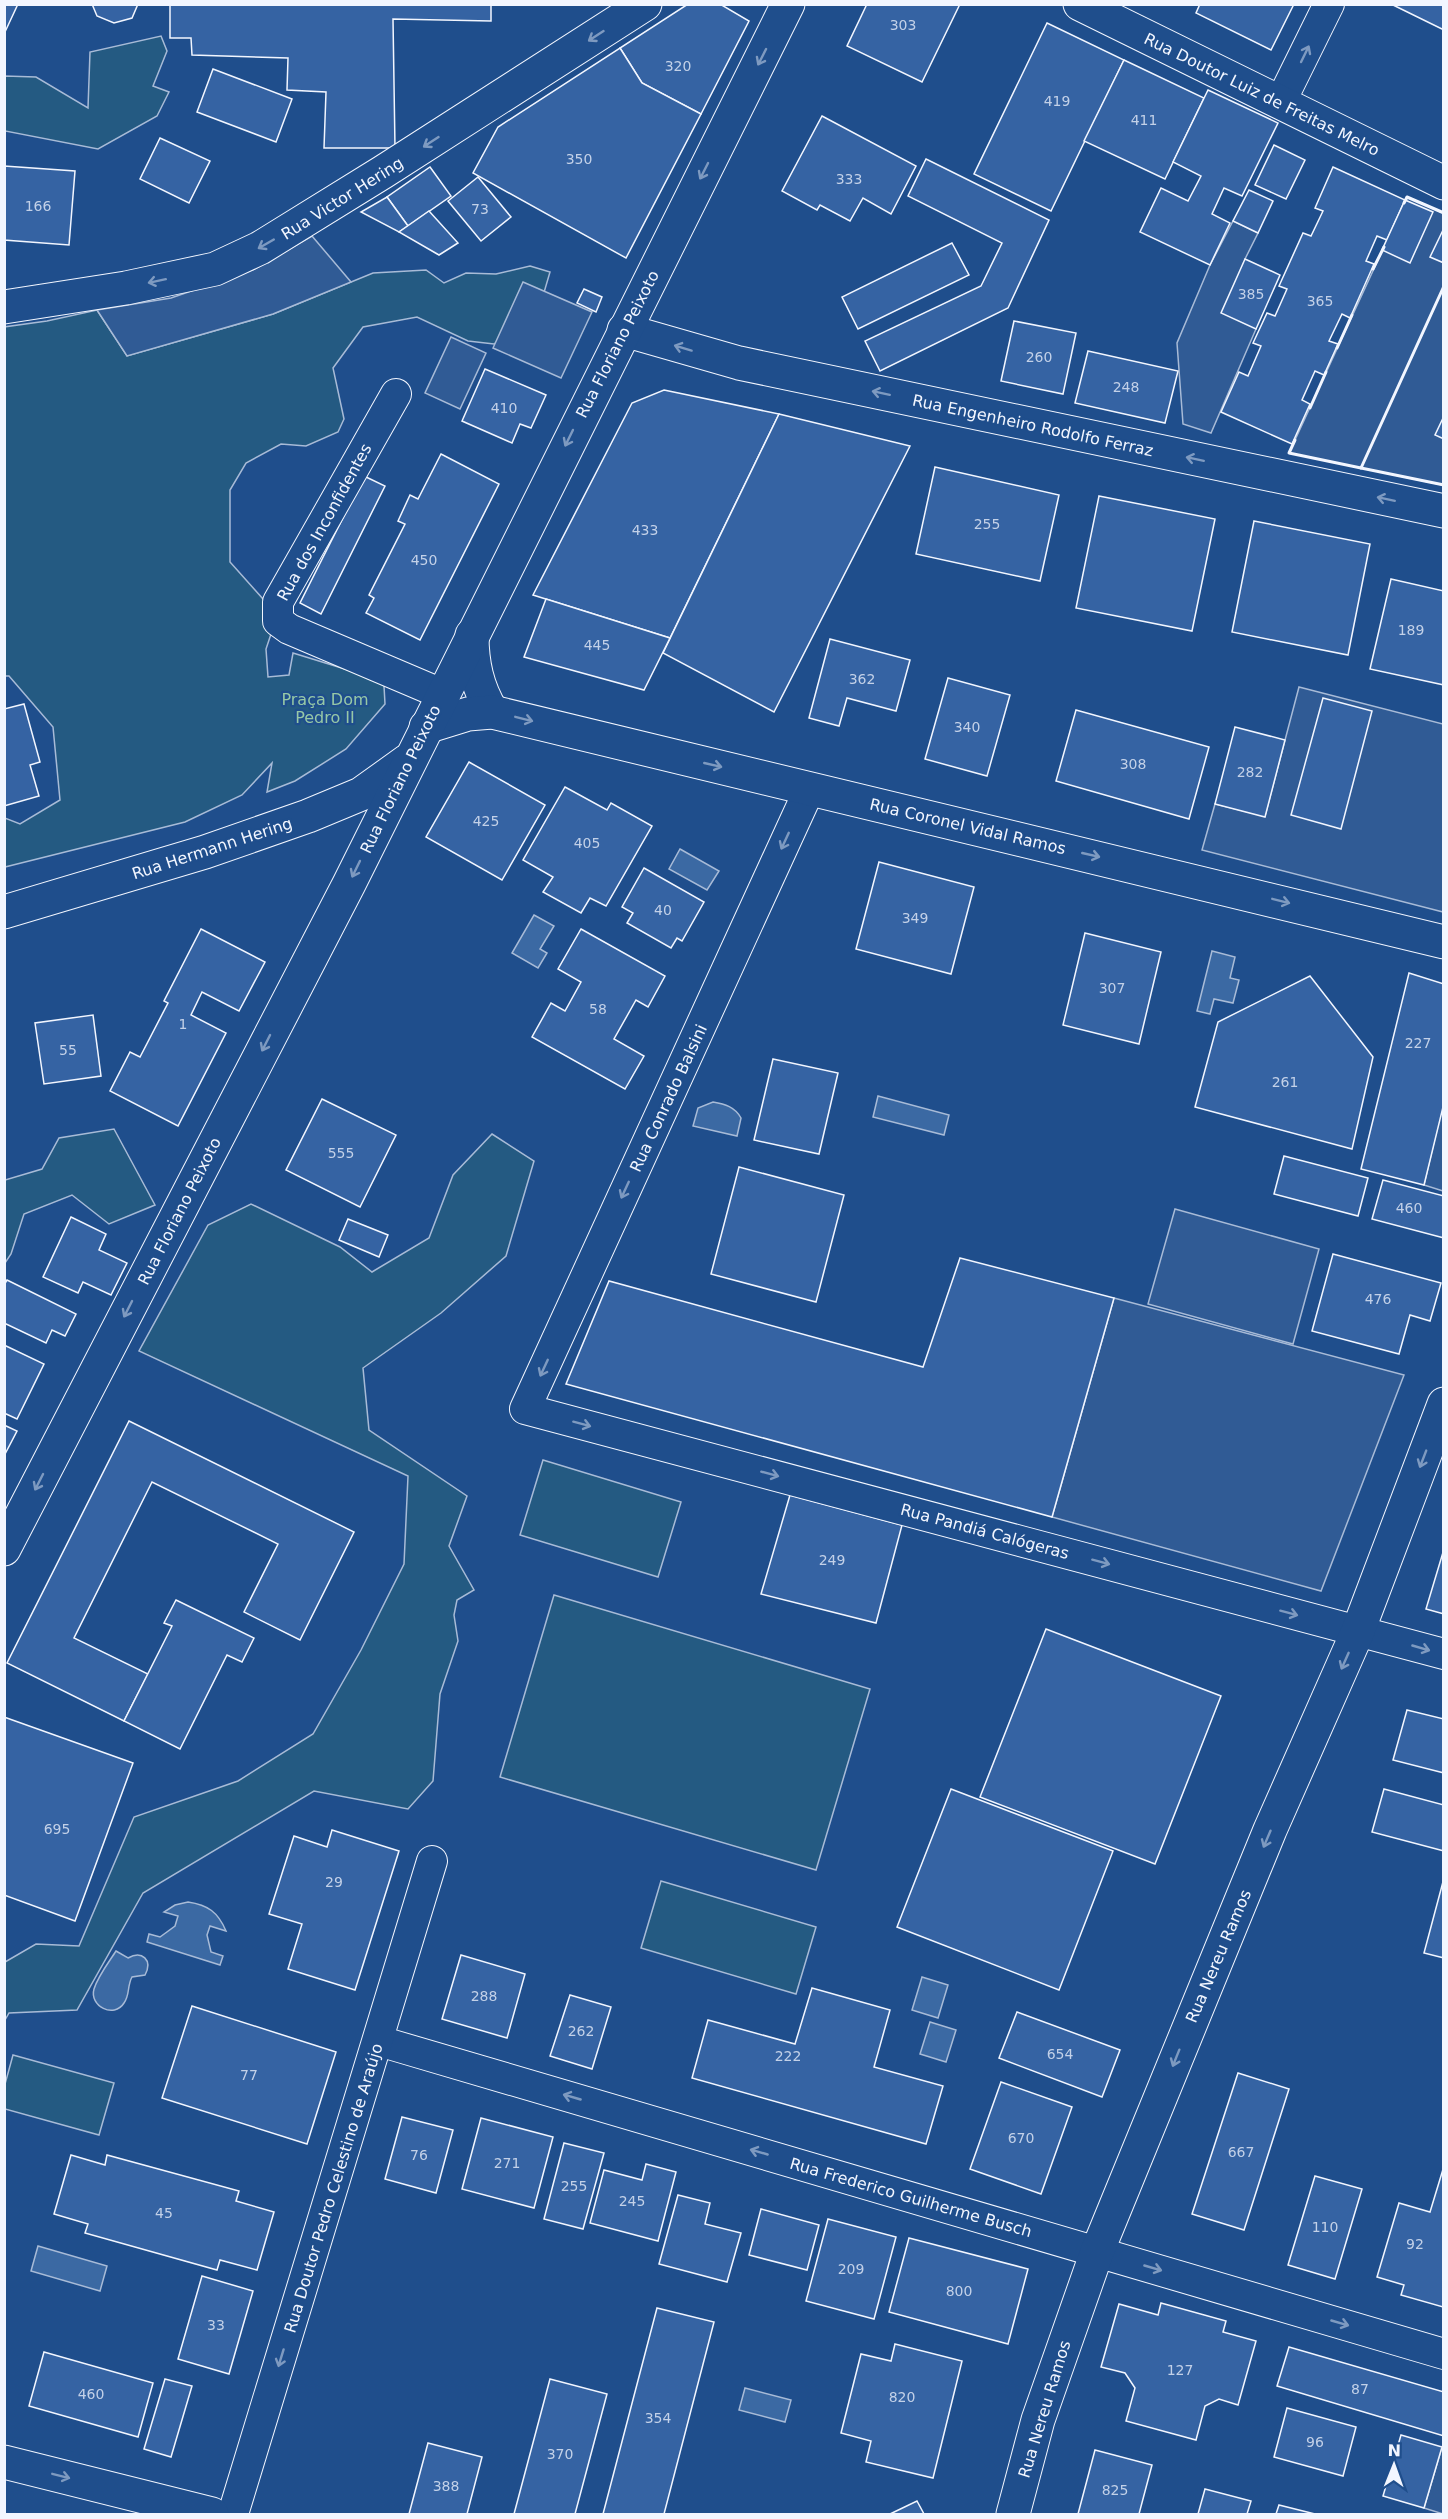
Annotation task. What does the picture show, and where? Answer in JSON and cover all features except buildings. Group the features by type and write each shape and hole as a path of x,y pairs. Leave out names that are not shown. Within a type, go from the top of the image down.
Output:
{"street":[{"name":"Rua Victor Hering","path":"4,307 126,288 215,269 260,248 645,4"},
{"name":"Rua Floriano Peixoto","path":"4,1549 343,894 788,4"},
{"name":"Rua Doutor Luiz de Freitas Melro","path":"1080,4 1443,183"},
{"path":"1280,103 1329,4"},
{"name":"Rua Engenheiro Rodolfo Ferraz","path":"624,330 739,363 1443,511"},
{"name":"Rua dos Inconfidentes","path":"396,394 278,602 278,621 289,629 442,694"},
{"path":"472,635 472,658 477,681 492,712"},
{"name":"Rua Coronel Vidal Ramos","path":"426,727 468,714 492,712 1443,942"},
{"name":"Rua Hermann Hering","path":"4,912 205,852 308,816 361,794 409,760"},
{"name":"Rua Conrado Balsini","path":"525,1409 810,788"},
{"name":"Rua Nereu Ramos","path":"1013,2514 1038,2420 1097,2252 1270,1830 1358,1631 1443,1404"},
{"name":"Rua Pandiá Calógeras","path":"525,1409 1443,1654"},
{"name":"Rua Doutor Pedro Celestino de Araújo","path":"233,2514 432,1861"},
{"name":"Rua Frederico Guilherme Busch","path":"378,2041 1443,2354"},
{"path":"4,2462 212,2514"}],"green space":[{"path":"161,36 167,51 153,86 169,92 157,116 98,149 5,131 5,76 36,77 88,108 90,52"},
{"name":"Praça Dom Pedro II","path":"530,266 550,272 543,296 511,332 494,344 468,341 417,317 363,327 333,368 344,419 338,432 306,446 281,444 246,463 230,490 230,562 263,599 274,625 266,649 268,677 289,675 293,653 374,678 384,686 385,704 346,749 295,781 267,792 272,763 242,795 185,822 5,867 5,818 20,824 60,800 53,727 9,676 5,676 4,327 47,321 97,310 127,356 273,314 373,273 426,270 444,283 466,273 496,274"},
{"path":"114,1129 155,1205 109,1224 72,1195 24,1214 11,1254 5,1263 5,1180 42,1169 59,1138"},
{"path":"492,1134 534,1161 506,1256 441,1313 363,1368 369,1430 467,1496 449,1546 474,1590 457,1600 454,1615 458,1641 440,1694 433,1781 408,1809 314,1791 143,1893 77,2010 9,2013 5,2020 5,1962 36,1944 79,1946 134,1817 238,1781 313,1734 361,1650 404,1564 408,1476 139,1351 208,1225 251,1204 340,1247 372,1272 429,1238 453,1175"},
{"path":"543,1460 681,1502 658,1577 520,1535"},
{"path":"554,1595 870,1689 816,1870 500,1777"},
{"path":"661,1881 816,1927 796,1994 641,1948"},
{"path":"13,2055 114,2083 99,2135 5,2109 5,2084"}],"shaded area":[{"path":"1407,197 1443,213 1443,485 1289,453"},
{"path":"1233,221 1258,233 1245,259 1256,329 1211,433 1183,424 1177,343 1210,265"},
{"path":"312,236 351,282 273,314 127,356 97,310 171,298 255,269"},
{"path":"523,282 592,312 561,378 493,348"},
{"path":"451,337 486,353 460,409 425,393"},
{"path":"1299,687 1443,724 1443,912 1202,850 1215,804 1265,816"},
{"path":"680,849 719,871 707,890 669,869"},
{"path":"534,915 554,926 540,949 547,953 538,968 512,953"},
{"path":"1212,951 1235,957 1230,978 1239,980 1233,1003 1214,999 1210,1014 1197,1011"},
{"path":"878,1096 949,1115 944,1135 873,1117"},
{"path":"713,1102 729,1107 739,1114 741,1118 737,1136 693,1126 698,1108"},
{"path":"1443,1103 1443,1191 1424,1185"},
{"path":"1175,1209 1319,1249 1293,1344 1148,1304"},
{"path":"1114,1298 1404,1375 1321,1591 1052,1517"},
{"path":"188,1902 212,1910 223,1924 226,1931 210,1926 207,1935 211,1952 223,1956 220,1965 147,1942 149,1934 160,1937 175,1926 178,1916 164,1912 175,1905"},
{"path":"116,1951 128,1958 142,1956 148,1965 145,1975 132,1977 126,2000 120,2008 109,2010 99,2005 93,1995 101,1974"},
{"path":"922,1977 948,1985 938,2018 912,2010"},
{"path":"930,2022 956,2030 946,2062 920,2054"},
{"path":"38,2246 107,2266 100,2291 31,2271"},
{"path":"745,2388 791,2400 785,2422 739,2410"},
{"path":"1443,2448 1443,2514 1424,2508"}],"wall":[{"path":"1404,203 1407,197 1444,213"},
{"path":"1373,269 1384,247"},
{"path":"1295,440 1289,453 1361,468 1444,286"},
{"path":"1337,348 1352,315"},
{"path":"1310,408 1326,372"},
{"path":"1361,468 1444,485"}]}
